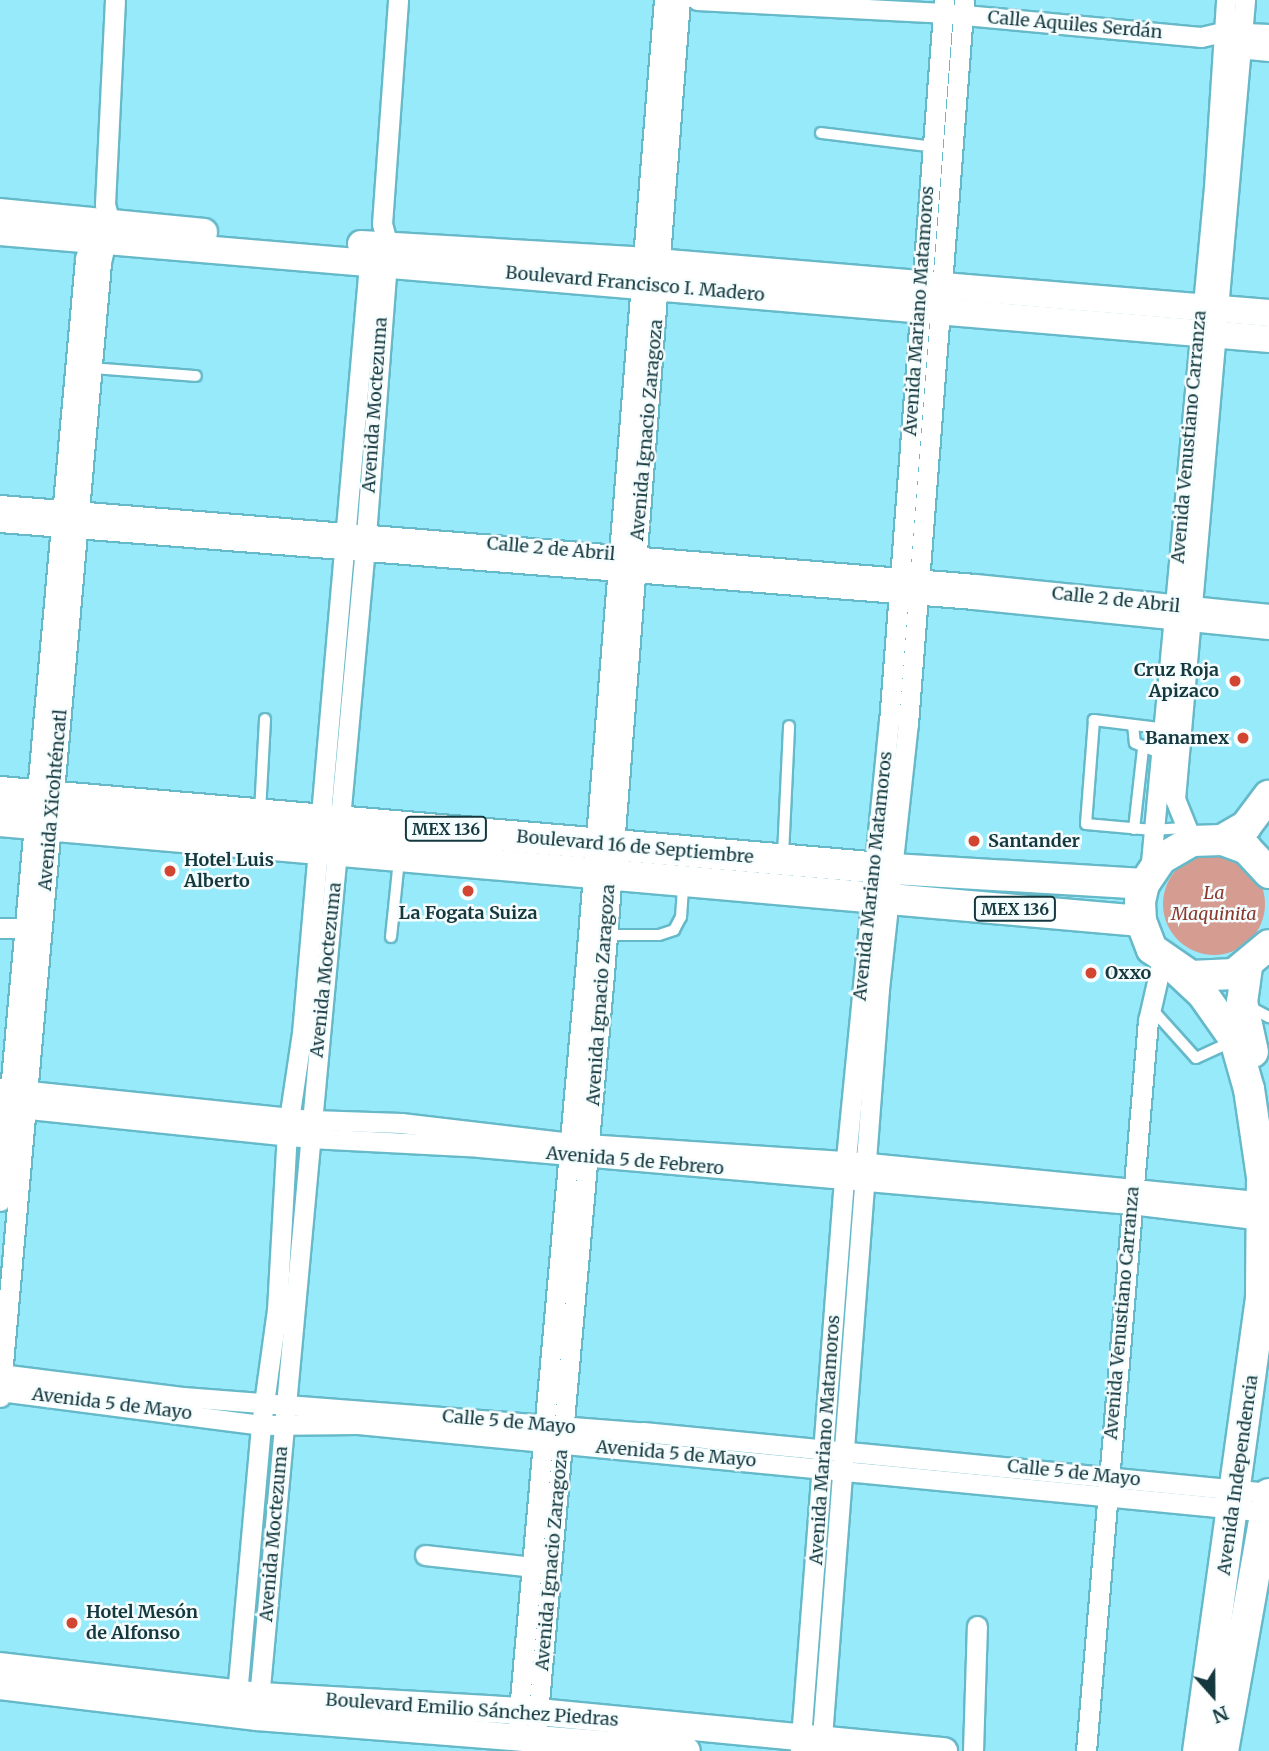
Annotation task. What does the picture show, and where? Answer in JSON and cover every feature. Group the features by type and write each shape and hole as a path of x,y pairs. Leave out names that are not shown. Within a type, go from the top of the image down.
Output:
{"main road":[{"name":"Boulevard Francisco I. Madero","path":"0,212 101,227 379,248 1209,321 1269,339"},
{"name":"Boulevard Francisco I. Madero","path":"0,232 101,227"},
{"name":"Boulevard Francisco I. Madero","path":"1209,321 1269,313"},
{"name":"Boulevard 16 de Septiembre","path":"0,792 44,810 327,851 400,858 783,860 882,882 1141,920"},
{"path":"1141,920 1147,879 1161,859 1199,836 1246,827 1269,796"},
{"name":"Boulevard 16 de Septiembre","path":"0,821 44,810 260,812 329,818 603,858 683,879 882,882 1147,879"},
{"path":"1199,836 1247,849 1268,865"},
{"name":"Avenida Independencia","path":"1141,920 1169,965 1250,1031"},
{"path":"1169,965 1205,978 1247,967 1269,945"},
{"name":"Avenida Independencia","path":"1247,967 1242,1002 1269,1117"},
{"name":"Avenida Independencia","path":"1198,1751 1236,1499 1261,1298 1266,1212 1249,1089 1250,1031"},
{"name":"Avenida Independencia","path":"1223,1751 1268,1503"},
{"name":"Boulevard Emilio Sánchez Piedras","path":"0,1666 248,1705 526,1738 687,1751"},
{"name":"Boulevard Emilio Sánchez Piedras","path":"0,1686 248,1705 529,1712 743,1742 944,1751"}],"street":[{"name":"Avenida Xicohténcatl","path":"0,1397 11,1098 23,1018 86,337 101,227 115,0"},
{"name":"Avenida Moctezuma","path":"248,1705 273,1548 277,1412 286,1311 304,1222 311,1129 310,1033 348,604 365,544 361,471 398,0"},
{"name":"Avenida Ignacio Zaragoza","path":"526,1738 595,974 651,273 660,132 664,0"},
{"name":"Avenida Ignacio Zaragoza","path":"660,132 680,0"},
{"name":"Calle Aquiles Serdán","path":"697,0 964,7 1201,37 1232,39 1269,34"},
{"name":"Avenida Venustiano Carranza","path":"1199,836 1175,799 1172,730 1222,188 1232,39 1226,0"},
{"name":"Avenida Venustiano Carranza","path":"1232,39 1245,0"},
{"name":"Avenida Mariano Matamoros","path":"834,1459 835,1310 846,1171 870,988 898,723 940,148 943,7"},
{"name":"Avenida Mariano Matamoros","path":"940,148 964,7"},
{"name":"Calle Aquiles Serdán","path":"1232,39 1269,51"},
{"name":"Avenida Xicohténcatl","path":"78,427 92,368 86,337"},
{"name":"Avenida Moctezuma","path":"348,604 343,542 361,471"},
{"name":"Calle 2 de Abril","path":"3,514 974,592 1183,615 1269,629"},
{"name":"Calle 2 de Abril","path":"1183,615 1269,614"},
{"name":"Avenida Venustiano Carranza","path":"1147,879 1144,830 1151,751 1172,730"},
{"name":"Avenida Ignacio Zaragoza","path":"595,974 607,935 603,858"},
{"path":"0,928 32,928"},
{"name":"Avenida Venustiano Carranza","path":"1086,1751 1132,1195 1151,1007 1169,965"},
{"name":"Avenida Mariano Matamoros","path":"811,1744 834,1459 855,1311 868,1172 870,988"},
{"name":"Avenida Moctezuma","path":"286,1311 283,1220 288,1126 310,1033"},
{"name":"Avenida 5 de Febrero","path":"11,1098 311,1129 400,1132 579,1150 1132,1195 1266,1212"},
{"path":"283,1220 304,1222"},
{"path":"835,1310 855,1311"},
{"path":"1,1383 277,1412"},
{"name":"Avenida 5 de Mayo","path":"182,1404 261,1425 277,1412 359,1416"},
{"name":"Calle 5 de Mayo","path":"359,1416 553,1436 732,1449 1236,1499"},
{"name":"Avenida Moctezuma","path":"248,1705 250,1550 261,1425"},
{"path":"1236,1499 1268,1503"},
{"path":"250,1550 273,1548"},
{"path":"425,1555 541,1568"},
{"path":"973,1751 977,1626"}],"lane":[{"path":"821,133 940,148"},
{"path":"92,368 196,376"},
{"path":"260,812 265,719"},
{"path":"1172,730 1094,720 1086,824 1199,836"},
{"path":"1133,725 1132,737 1151,751"},
{"path":"783,860 789,726"},
{"path":"391,937 400,858"},
{"path":"607,935 659,935 674,930 681,917 683,879"},
{"path":"1151,1007 1196,1058 1250,1031"}],"green space":[{"name":"La Maquinita","path":"1214,853 1234,857 1250,868 1261,884 1265,904 1261,924 1250,940 1234,951 1214,955 1194,951 1178,940 1167,924 1163,904 1167,884 1178,868 1194,857"}],"place":[{"name":"Cruz Roja Apizaco","path":"1235,681"},
{"name":"Banamex","path":"1243,738"},
{"name":"Santander","path":"974,841"},
{"name":"Hotel Luis Alberto","path":"170,871"},
{"name":"La Fogata Suiza","path":"468,891"},
{"name":"Oxxo","path":"1091,973"},
{"name":"Hotel Mesón de Alfonso","path":"72,1623"}]}
